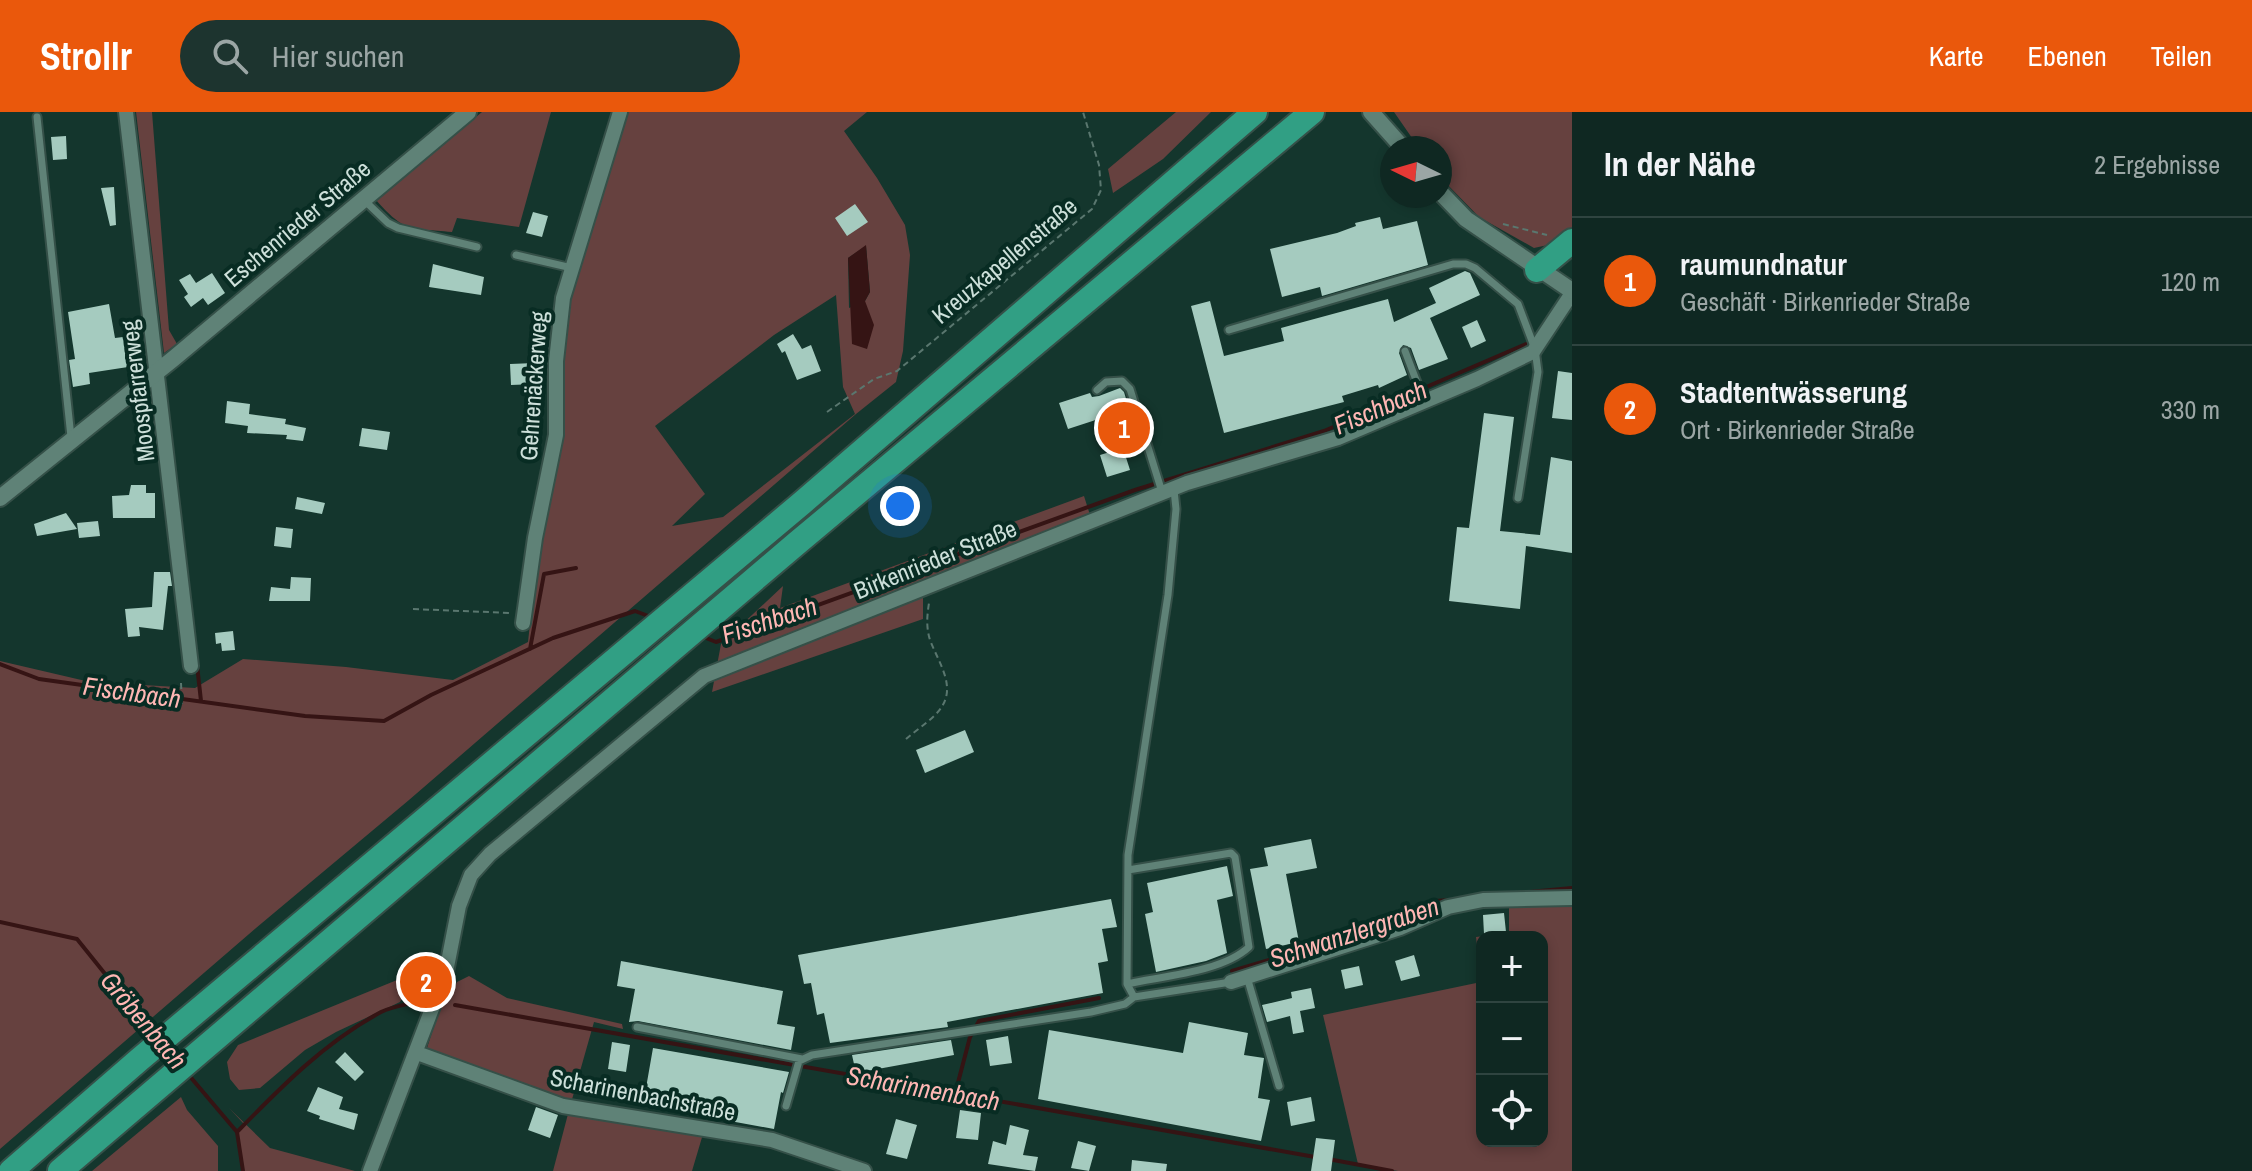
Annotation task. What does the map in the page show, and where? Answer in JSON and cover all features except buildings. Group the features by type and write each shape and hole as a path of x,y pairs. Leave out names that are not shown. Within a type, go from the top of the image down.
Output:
{"highway":[{"path":"11,1171 662,621 1255,112"},
{"path":"60,1171 693,632 1312,112"},
{"path":"1537,270 1569,244"}],"street":[{"name":"Moospfarrerweg","path":"126,112 191,666"},
{"name":"Eschenrieder Straße","path":"0,498 468,112"},
{"name":"Gehrenäckerweg","path":"524,618 535,538 556,435 559,321 620,112"},
{"path":"1372,112 1393,136"},
{"path":"1452,204 1466,219 1572,292"},
{"name":"Birkenrieder Straße","path":"370,1171 446,972 459,906 471,875 490,854 704,676 1166,490 1220,471 1338,438 1477,379 1535,349 1572,292"},
{"path":"1231,982 1400,928 1448,907 1483,900 1572,898"},
{"name":"Scharinenbachstraße","path":"417,1053 563,1106 772,1140 864,1171"}],"lane":[{"path":"37,117 71,439"},
{"path":"363,199 388,223 398,228 477,247"},
{"path":"516,255 572,268"},
{"path":"1229,330 1458,263 1475,268 1518,304 1535,349 1538,372 1518,498"},
{"path":"1405,351 1424,400"},
{"path":"1097,390 1106,382 1122,381 1130,389 1156,474 1176,509 1168,595 1128,870 1127,984 1134,997"},
{"path":"1127,984 1218,965 1239,957 1249,947 1235,857 1231,853 1128,870"},
{"path":"1247,977 1279,1086"},
{"path":"637,1027 801,1060 812,1055 1091,1012 1125,1004 1134,997 1231,982"},
{"path":"786,1106 801,1060"}],"path":[{"name":"Kreuzkapellenstraße","path":"827,412 874,379 897,371 1092,209 1101,190 1099,165 1083,112"},
{"path":"1497,223 1569,244"},
{"path":"906,739 937,714 946,700 948,682 930,639 926,620 929,586"},
{"path":"413,609 524,618"},
{"path":"181,683 182,704"}],"shaded area":[{"path":"136,112 152,112 169,330 177,344 164,353"},
{"path":"482,112 551,112 519,227 457,218 452,232 417,229 402,224 376,200"},
{"path":"623,112 867,112 844,131 905,225 910,255 903,351 896,382 0,1149 0,661 90,682 195,688 243,659 453,680 528,642 563,321","holes":["866,246 870,292 865,301 849,308 848,258","836,295 843,387 855,414 723,517 672,526 705,494 655,426 774,335"]},
{"path":"1176,112 1211,112 1163,159 1113,193 1108,169"},
{"path":"1394,112 1572,112 1572,229 1557,243 1534,248 1479,217 1452,189 1452,136 1411,136"},
{"path":"866,245 870,292 865,301 874,325 867,349 852,344 848,258"},
{"path":"1084,496 1090,515 923,580 923,619 712,692 721,644 783,586 780,608"},
{"path":"1572,904 1572,1171 1398,1171 1358,1164 1323,1015 1476,983 1476,1147 1548,1147 1548,931 1509,931 1509,905"},
{"path":"469,976 507,998 622,1024 623,1029 594,1022 571,1103 434,1054 427,1048 444,995 450,996 457,982"},
{"path":"414,979 400,1002 305,1050 260,1088 239,1090 230,1079 227,1062 238,1045 397,980"},
{"path":"181,1097 187,1110 218,1146 218,1171 92,1171"},
{"path":"229,1108 270,1148 355,1171 243,1171 237,1132 244,1124"},
{"path":"568,1114 703,1134 692,1171 553,1171"}],"waterway":[{"name":"Fischbach","path":"701,636 716,642 1135,490 1324,431 1526,344"},
{"path":"530,649 544,574 576,568"},
{"name":"Fischbach","path":"0,664 39,679 305,716 384,721 431,695 553,638 635,611 651,617"},
{"path":"197,665 201,701"},
{"name":"Schwanzlergraben","path":"1519,893 1572,888"},
{"name":"Schwanzlergraben","path":"1408,918 1435,901 1450,900"},
{"name":"Gröbenbach","path":"0,922 77,939 155,1036"},
{"name":"Schwanzlergraben","path":"1232,971 1354,935"},
{"name":"Schwanzlergraben","path":"955,1094 970,1037 979,1021 1099,998"},
{"name":"Scharinnenbach","path":"237,1132 287,1082 341,1037 381,1012 423,1000"},
{"name":"Scharinnenbach","path":"455,1005 1315,1157"},
{"name":"Gröbenbach","path":"187,1073 237,1132 243,1171"},
{"name":"Scharinnenbach","path":"1328,1159 1392,1171"}],"place":[{"name":"raumundnatur","path":"1124,428"},
{"name":"Stadtentwässerung","path":"426,982"}]}
